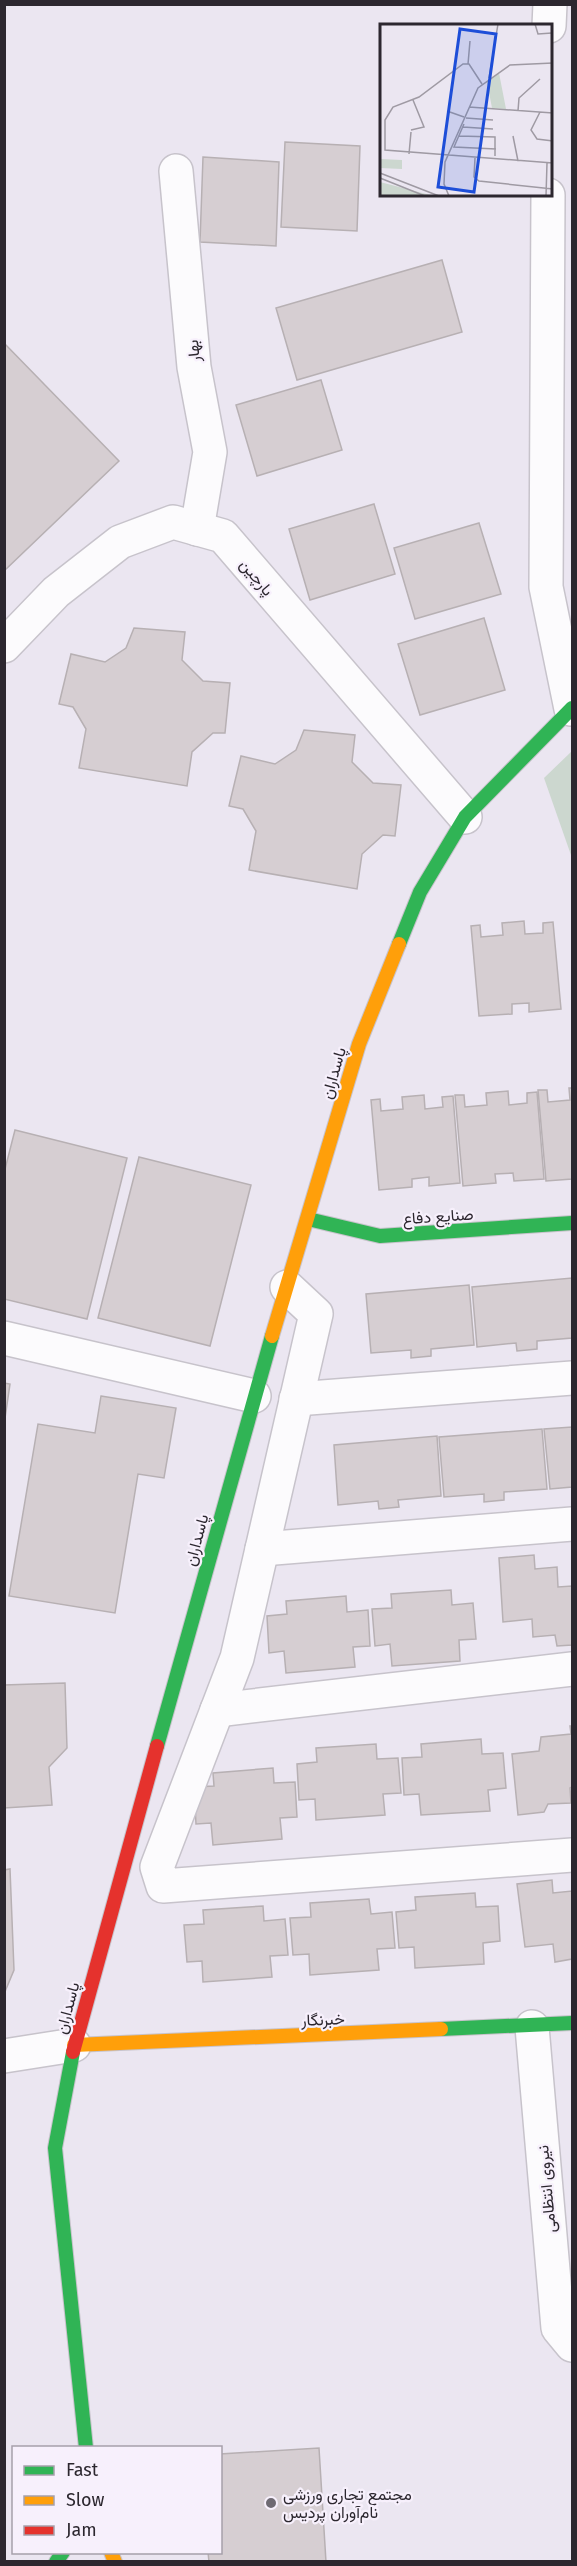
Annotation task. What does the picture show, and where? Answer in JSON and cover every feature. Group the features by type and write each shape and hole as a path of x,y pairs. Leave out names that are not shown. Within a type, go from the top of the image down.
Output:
{"street":[{"path":"549,24 550,4"},
{"name":"بهار","path":"176,171 194,367 210,452 197,529"},
{"path":"548,196 546,587 572,708"},
{"name":"پارچین","path":"4,646 56,592 120,542 173,522 223,536 465,817"},
{"name":"پاسداران","path":"86,2446 55,2148 74,2045 254,1396 308,1220 358,1044 420,892 465,817 572,708"},
{"name":"صنایع دفاع","path":"308,1220 380,1236 573,1223"},
{"path":"287,1287 316,1314 237,1658 157,1867 163,1886 573,1855"},
{"path":"4,1338 254,1396"},
{"path":"296,1400 573,1378"},
{"path":"262,1549 573,1524"},
{"path":"217,1710 573,1669"},
{"name":"خبرنگار","path":"74,2045 532,2027 573,2023"},
{"name":"نیروی انتظامی","path":"532,2027 558,2328 573,2345"},
{"path":"4,2056 74,2045"}],"shaded area":[{"path":"572,751 572,858 544,778"}],"building":[{"path":"285,142 360,146 357,231 281,227"},
{"path":"203,157 279,162 276,246 200,242"},
{"path":"442,260 462,332 297,380 276,308"},
{"path":"4,343 119,461 4,571"},
{"path":"321,380 342,450 257,476 236,405"},
{"path":"374,504 395,574 310,600 289,529"},
{"path":"479,523 501,594 415,619 394,548"},
{"path":"484,618 505,690 420,715 398,644"},
{"path":"134,628 185,632 182,660 203,681 230,683 225,733 213,733 192,752 187,786 79,768 86,729 73,707 59,704 71,654 105,662 126,648"},
{"path":"304,730 355,735 352,762 373,783 401,785 395,836 383,835 362,854 357,889 249,870 256,831 243,809 229,806 241,756 275,764 296,750"},
{"path":"524,921 525,934 543,933 543,923 553,922 561,1009 529,1012 529,1003 512,1004 512,1014 479,1016 471,926 480,925 481,937 503,935 502,923"},
{"path":"569,1088 572,1088 572,1179 546,1181 538,1090 547,1090 548,1102 570,1100"},
{"path":"508,1091 509,1105 527,1103 527,1093 537,1092 544,1179 514,1181 513,1173 495,1174 496,1183 463,1186 455,1095 464,1095 465,1107 487,1105 486,1093"},
{"path":"424,1095 425,1109 443,1107 442,1097 453,1096 460,1183 429,1186 429,1177 412,1179 412,1187 379,1190 371,1100 380,1099 381,1111 403,1109 402,1097"},
{"path":"15,1130 127,1158 87,1319 4,1299 4,1173"},
{"path":"139,1157 251,1185 210,1346 98,1318"},
{"path":"572,1278 572,1338 537,1341 537,1349 517,1351 516,1343 477,1347 472,1287"},
{"path":"469,1285 474,1345 431,1349 431,1356 411,1358 411,1350 371,1353 366,1294"},
{"path":"4,1383 10,1384 4,1425"},
{"path":"101,1396 176,1408 164,1478 138,1474 115,1613 9,1596 38,1424 95,1433"},
{"path":"572,1427 572,1487 550,1489 544,1429"},
{"path":"542,1429 547,1489 504,1492 504,1500 484,1502 484,1494 444,1497 439,1437"},
{"path":"437,1436 441,1496 398,1500 399,1507 379,1509 378,1501 338,1505 334,1445"},
{"path":"534,1555 535,1569 557,1567 558,1587 572,1586 572,1645 557,1646 555,1635 533,1637 532,1619 503,1622 499,1558"},
{"path":"451,1590 452,1605 473,1603 476,1639 459,1640 460,1661 392,1666 390,1644 375,1646 372,1609 392,1608 391,1594"},
{"path":"346,1596 347,1612 368,1610 370,1646 353,1647 355,1667 286,1673 284,1651 269,1653 267,1616 287,1614 286,1601"},
{"path":"65,1683 67,1748 49,1767 52,1805 4,1808 4,1685"},
{"path":"570,1726 572,1726 571,1803 548,1804 544,1812 518,1815 512,1754 539,1751 541,1737 571,1734"},
{"path":"481,1739 482,1754 503,1753 506,1788 488,1790 490,1811 421,1815 419,1794 404,1795 402,1758 422,1757 421,1744"},
{"path":"376,1744 377,1759 398,1758 401,1793 383,1794 385,1815 316,1820 315,1799 299,1800 297,1764 317,1762 316,1748"},
{"path":"273,1768 274,1783 295,1782 297,1817 280,1818 282,1839 213,1845 211,1823 196,1824 194,1787 214,1786 213,1773"},
{"path":"10,1869 14,1970 4,1994 4,1870"},
{"path":"552,1880 553,1893 572,1891 572,1959 555,1962 553,1944 525,1947 517,1884"},
{"path":"475,1893 476,1907 498,1906 500,1941 483,1943 484,1964 415,1968 414,1947 399,1948 396,1912 416,1910 415,1897"},
{"path":"369,1899 371,1914 392,1912 395,1948 377,1949 379,1970 310,1975 309,1954 293,1955 290,1918 311,1917 310,1903"},
{"path":"263,1906 264,1921 285,1919 288,1955 270,1956 272,1977 203,1982 202,1961 187,1962 184,1925 204,1924 203,1910"},
{"name":"مجتمع تجاری ورزشی نام‌آوران پردیس","path":"319,2448 326,2562 209,2562 208,2554 222,2554 222,2454"}],"traffic: fast":[{"path":"399,944 420,892 465,817 572,708"},
{"path":"308,1219 380,1236 572,1223"},
{"path":"157,1746 272,1336"},
{"path":"441,2029 572,2023"},
{"path":"73,2052 55,2148 86,2446"},
{"path":"56,2562 62,2554"}],"traffic: slow":[{"path":"272,1336 359,1044 399,944"},
{"path":"74,2045 441,2029"},
{"path":"112,2554 115,2562"}],"traffic: jam":[{"path":"73,2052 157,1746"}],"place":[{"name":"مجتمع تجاری ورزشی نام‌آوران پردیس","path":"271,2503"}]}
